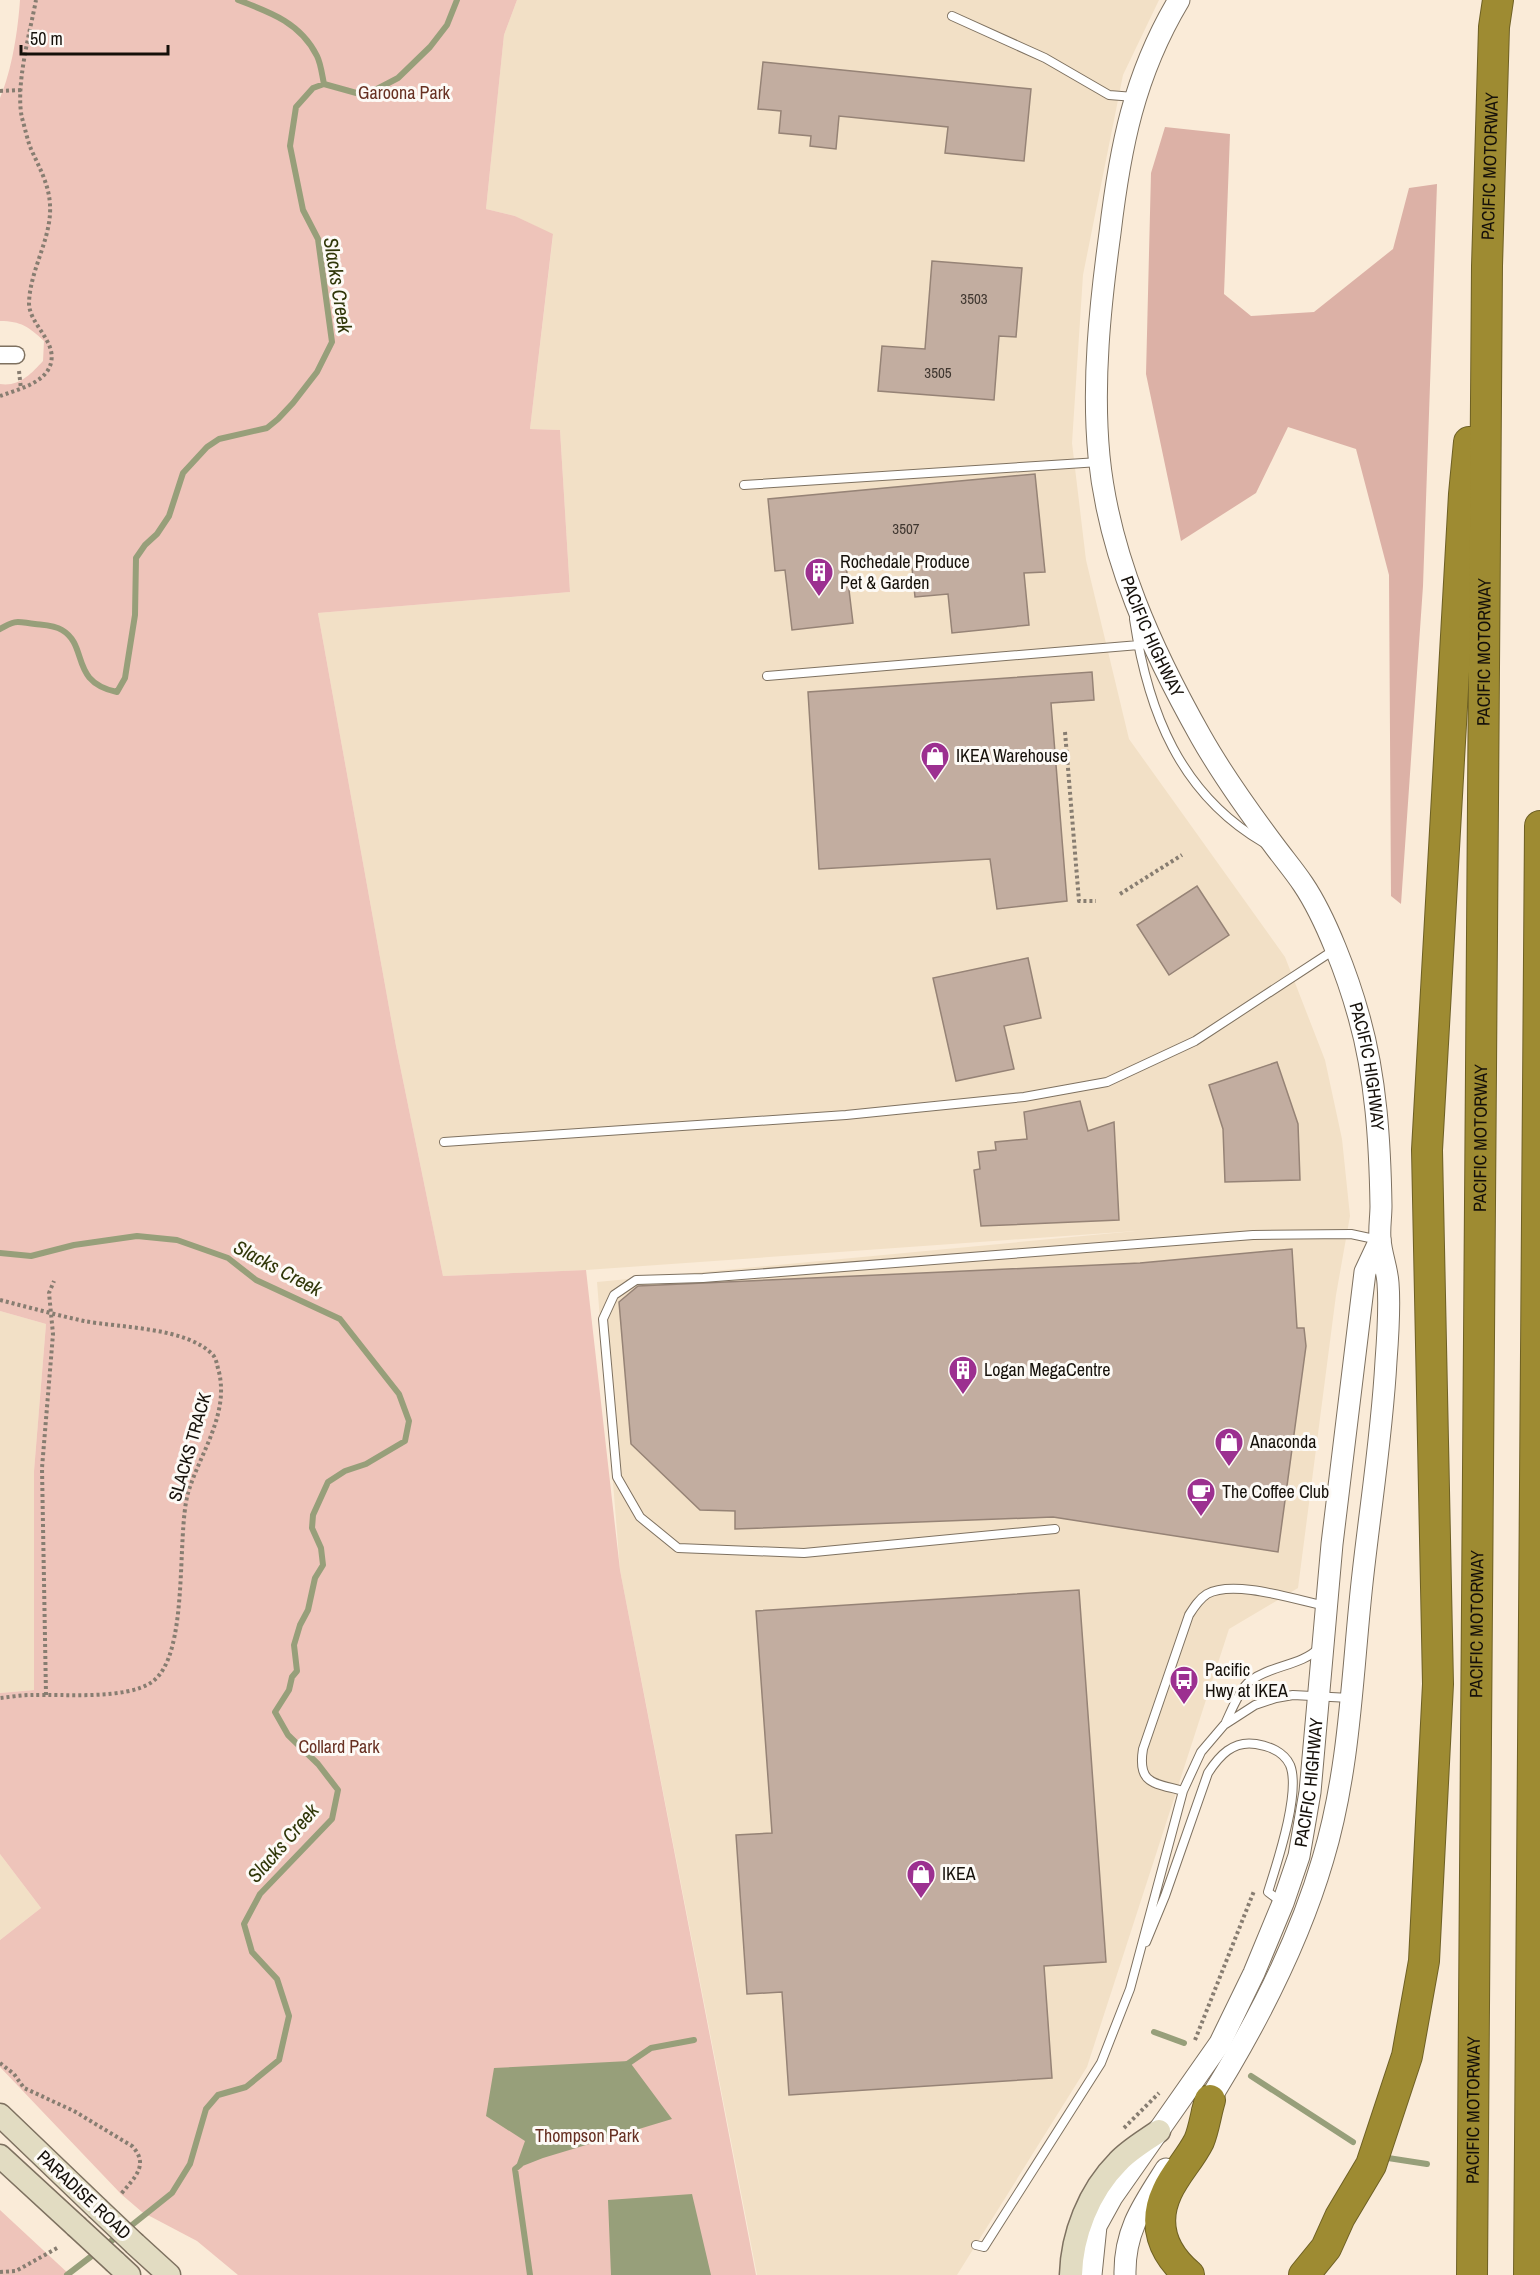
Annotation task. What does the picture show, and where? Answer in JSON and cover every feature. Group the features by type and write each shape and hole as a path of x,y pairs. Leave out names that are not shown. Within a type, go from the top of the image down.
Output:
{"highway":[{"name":"PACIFIC MOTORWAY","path":"1472,2275 1487,266 1494,27 1497,0"},
{"path":"1304,2275 1326,2248 1340,2217 1371,2165 1407,2056 1424,1961 1438,1684 1427,1150 1464,494 1487,266"},
{"path":"1530,2275 1540,826"},
{"path":"1189,2275 1171,2255 1162,2239 1159,2216 1167,2192 1199,2140 1210,2100"},
{"path":"1530,2275 1540,2168"},
{"path":"1281,2275 1288,2270 1312,2241 1340,2217"}],"main road":[{"name":"PARADISE ROAD","path":"0,2115 169,2275"},
{"path":"1071,2275 1082,2218 1097,2189 1118,2162 1159,2132"},
{"name":"PARADISE ROAD","path":"0,2156 122,2269"}],"street":[{"name":"PACIFIC HIGHWAY","path":"1125,2275 1125,2256 1136,2217 1210,2100 1249,2033 1304,1920 1332,1825 1346,1752 1384,1393 1388,1281 1380,1240 1380,1194 1371,1069 1359,1016 1323,920 1304,885 1236,794 1145,645 1112,528 1100,462 1097,408 1103,292 1122,142 1134,97 1152,52 1179,0"},
{"name":"PACIFIC HIGHWAY","path":"1091,2275 1090,2261 1096,2226 1112,2197 1220,2043 1254,1973 1283,1904 1299,1856 1306,1821 1332,1544 1365,1272 1380,1240"}],"lane":[{"path":"952,16 1045,58 1108,94 1134,97"},
{"path":"744,485 1100,462"},
{"path":"767,676 1145,645"},
{"path":"1145,645 1139,656 1161,722 1171,747 1185,772 1206,797 1240,829 1277,851"},
{"path":"444,1143 846,1115 1024,1097 1107,1082 1195,1041 1335,950"},
{"path":"1055,1529 804,1553 678,1548 640,1517 617,1477 603,1319 614,1295 636,1280 703,1278 1253,1235 1351,1234 1380,1240"},
{"path":"1183,1791 1151,1782 1144,1774 1140,1764 1143,1749 1189,1615 1197,1602 1208,1594 1233,1588 1326,1606"},
{"path":"1224,1725 1248,1682 1267,1672 1306,1658 1322,1646"},
{"path":"976,2245 984,2247 1101,2063 1130,1989 1183,1791 1202,1752 1224,1725 1242,1712 1276,1698 1293,1695 1351,1698"},
{"path":"1132,1978 1165,1896 1208,1773 1228,1748 1251,1743 1268,1746 1276,1750 1289,1764 1294,1783 1284,1838 1268,1892 1283,1904"}],"path":[{"path":"0,396 39,379 50,366 51,347 42,334 29,305 37,261 49,227 50,204 45,176 31,148 22,115 21,90 36,0"},
{"path":"0,91 21,90"},
{"path":"1065,732 1079,901 1096,901"},
{"path":"1120,894 1182,855"},
{"path":"46,1695 42,1468 53,1334 49,1293 54,1281"},
{"name":"SLACKS TRACK","path":"0,1300 85,1321 178,1335 201,1344 216,1358 221,1384 220,1403 207,1449 188,1493 180,1596 172,1647 162,1672 152,1682 126,1692 0,1698"},
{"path":"1192,2046 1257,1881"},
{"path":"0,2063 14,2074 24,2088 74,2111 132,2146 139,2153 141,2162 134,2178 121,2194"},
{"path":"1119,2132 1163,2089"},
{"path":"0,2272 24,2268 59,2247"}],"shaded area":[{"path":"517,0 1159,0 1123,75 1083,275 1072,443 1086,560 1129,739 1285,957 1325,1060 1342,1139 1350,1216 1336,1295 1298,1588 1229,1629 1087,2067 957,2275 757,2275 620,1570 597,1282 1136,1231 586,1270 443,1276 396,1046 318,613 570,592 560,430 530,429 553,235 515,216 486,209 504,35"},
{"path":"1165,127 1230,134 1224,294 1251,316 1314,312 1393,249 1409,188 1437,184 1423,586 1401,904 1391,896 1389,575 1356,449 1288,427 1256,493 1181,541 1146,374 1151,173"},
{"path":"0,1311 46,1324 34,1471 34,1690 0,1693"},
{"path":"0,1854 41,1908 0,1940"},
{"path":"629,2061 672,2119 543,2158 515,2169 525,2141 486,2116 494,2068"},
{"path":"692,2194 711,2275 611,2275 608,2200"}],"green space":[{"name":"Collard Park","path":"20,0 517,0 504,35 486,209 515,216 553,234 530,429 560,430 570,592 318,613 396,1046 443,1276 586,1270 620,1570 756,2275 238,2275 197,2241 142,2212 121,2194 0,2067 0,1940 41,1908 0,1854 0,1693 34,1690 34,1471 46,1324 0,1311 0,384 13,384 34,370 43,361 44,341 24,326 14,322 0,321 0,98 14,50"},
{"path":"0,2210 70,2275 0,2275"}],"building":[{"path":"763,62 1031,89 1024,161 945,153 948,127 839,116 836,149 810,146 811,136 779,133 781,111 758,109"},
{"path":"932,261 1022,268 1016,337 999,336 994,400 878,391 882,346 925,349"},
{"path":"1035,474 1045,572 1024,573 1029,625 952,633 948,594 915,597 911,558 846,565 853,623 792,630 785,570 775,571 768,499"},
{"name":"IKEA Warehouse","path":"1092,672 1094,700 1051,703 1067,901 997,909 990,859 819,869 808,692"},
{"path":"1197,886 1229,935 1169,975 1137,925"},
{"path":"1028,958 1041,1018 1004,1026 1014,1069 956,1081 933,978"},
{"path":"1277,1062 1298,1124 1300,1180 1225,1182 1223,1129 1209,1085"},
{"path":"1080,1101 1088,1131 1114,1122 1119,1220 981,1226 974,1170 980,1169 978,1152 996,1150 995,1142 1027,1139 1024,1112"},
{"name":"Logan MegaCentre","path":"1292,1249 1297,1328 1304,1328 1306,1346 1278,1552 1053,1517 735,1529 735,1511 700,1510 631,1444 619,1302 638,1286 1140,1263"},
{"name":"IKEA","path":"1079,1590 1106,1962 1044,1966 1052,2078 789,2095 782,1992 747,1994 736,1835 772,1833 756,1611"}],"waterway":[{"path":"238,0 273,14 302,35 317,56 324,84"},
{"name":"Slacks Creek","path":"0,629 17,622 56,627 62,630 75,645 86,672 92,680 102,687 117,692 125,678 135,615 136,558 169,516 183,473 207,447 219,439 267,428 278,419 317,372 332,342 318,239 303,210 290,146 296,107 313,88 324,84 360,94 377,89 398,78 430,47 447,25 457,0"},
{"name":"Slacks Creek","path":"0,1253 31,1256 74,1245 137,1236 177,1240 228,1258 256,1280 340,1319 399,1394 409,1421 405,1441 366,1464 345,1471 328,1482 313,1515 312,1528 321,1548 323,1565 315,1578 308,1610 300,1625 294,1645 297,1671 292,1677 289,1690 275,1712 288,1735 318,1764 338,1790 332,1819 260,1894 244,1924 252,1952 277,1979 289,2016 279,2060 246,2087 218,2095 206,2109 190,2164 172,2193 127,2229"},
{"path":"1154,2032 1184,2043"},
{"path":"623,2067 651,2048 694,2040"},
{"path":"1251,2076 1353,2142"},
{"path":"1388,2158 1427,2164"},
{"path":"520,2165 515,2169 530,2275"},
{"name":"Slacks Creek","path":"67,2275 119,2235"}],"place":[{"name":"Rochedale Produce Pet & Garden","path":"819,598"},
{"name":"IKEA Warehouse","path":"935,782"},
{"name":"Logan MegaCentre","path":"963,1396"},
{"name":"Anaconda","path":"1229,1468"},
{"name":"The Coffee Club","path":"1201,1518"},
{"name":"Pacific Hwy at IKEA","path":"1184,1706"},
{"name":"IKEA","path":"921,1900"}],"park label":[{"name":"Garoona Park","path":"404,93"},
{"name":"Thompson Park","path":"587,2136"}]}
